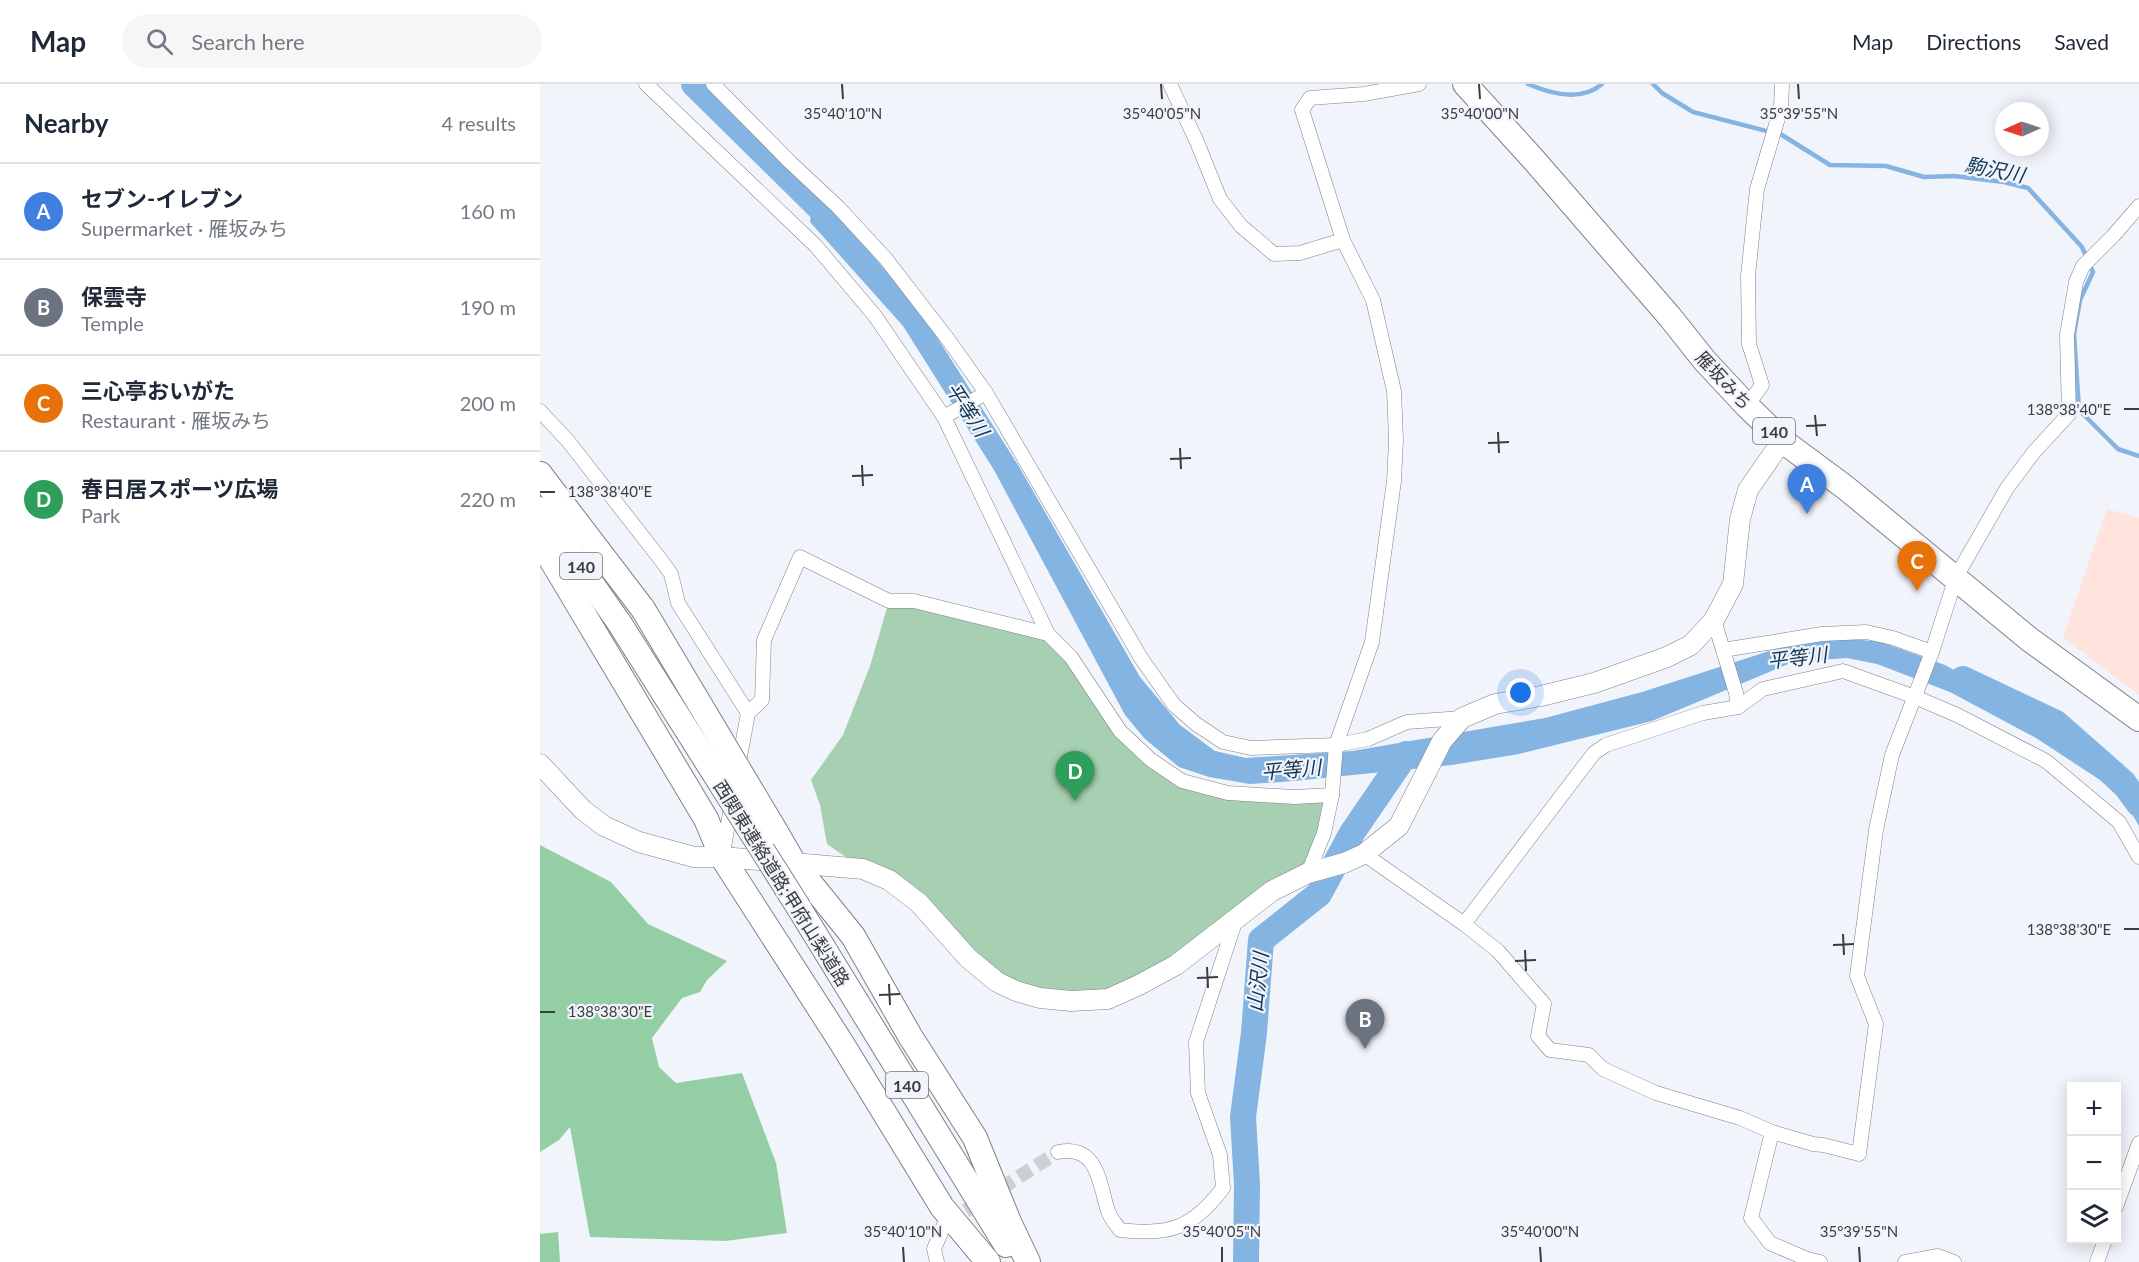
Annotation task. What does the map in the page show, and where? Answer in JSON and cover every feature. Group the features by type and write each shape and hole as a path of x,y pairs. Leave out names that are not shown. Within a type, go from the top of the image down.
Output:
{"highway":[{"name":"雁坂みち","path":"1465,84 1534,160 1670,317 1705,361 1784,442 1846,488 2029,639 2139,719"},
{"path":"540,474 643,609 794,863 853,936 910,1036 975,1138 1028,1262"},
{"name":"西関東連絡道路;甲府山梨道路","path":"540,509 620,624 799,908 1017,1262"},
{"path":"540,540 706,819 722,857 841,1042 942,1207 988,1262"}],"street":[{"path":"646,84 816,246 875,316 944,417 1048,634 1071,657 1120,731 1151,760 1182,781 1228,793 1294,797 1332,795"},
{"path":"714,84 886,259 986,393 1141,658 1174,705 1196,724 1223,742 1251,748 1336,745 1368,740 1407,722 1462,718 1495,704 1562,691 1636,670 1691,645 1714,620 1733,584 1740,519 1748,490 1784,442"},
{"path":"1170,84 1220,199 1241,226 1274,254 1300,253 1342,240"},
{"path":"1312,872 1324,833 1332,795 1336,745 1372,642 1394,481 1396,440 1394,391 1373,300 1342,240 1302,110 1310,98 1364,94 1419,84"},
{"path":"1747,406 1762,385 1749,344 1748,276 1757,189 1781,108 1782,84"},
{"path":"1364,854 1464,924 1498,951 1544,1004 1538,1036 1550,1050 1589,1055 1603,1069 1656,1093 1740,1118 1772,1132 1859,1154 1876,1024 1857,976 1876,830 1892,755 1932,652 1956,577 2007,488 2034,452 2069,414 2067,335 2076,282 2084,266 2139,206"},
{"path":"944,417 986,393"},
{"path":"540,411 568,441 671,574 678,603 748,713"},
{"path":"722,857 748,713 762,700 764,640 800,557 890,601 914,601 1048,634"},
{"path":"1714,620 1737,700"},
{"path":"1724,654 1822,634 1866,632 1893,638 1932,652"},
{"path":"1464,924 1594,753 1606,745 1703,713 1763,689 1843,671 1957,715 2046,761 2119,822 2139,857"},
{"path":"540,764 583,810 604,826 639,842 694,857 722,857 863,869 889,880 919,903 968,958 997,982 1040,998 1071,1001 1108,999 1139,985 1176,965 1272,891 1312,872 1344,863 1364,854 1399,826 1442,741 1462,718"},
{"path":"1058,1152 1069,1150 1082,1155 1091,1162 1100,1179 1108,1214 1120,1230 1142,1233 1164,1232 1184,1224 1208,1208 1223,1188 1220,1155 1198,1093 1196,1042 1236,919"},
{"path":"1772,1132 1751,1218 1770,1243 1807,1259 1820,1262"},
{"path":"2121,1193 2139,1143"},
{"path":"937,1262 934,1249 944,1225"},
{"path":"2097,1262 2103,1244"},
{"path":"1905,1262 1938,1256 1954,1262"}],"shaded area":[{"path":"2107,509 2139,518 2139,695 2063,637"}],"green space":[{"path":"889,601 1048,634 1151,760 1228,793 1332,795 1308,873 1108,999 1016,991 919,903 827,844 820,805 811,780 843,735 870,666"},
{"path":"540,845 611,882 648,924 727,961 707,980 700,992 682,998 652,1038 659,1067 676,1083 742,1073 776,1163 787,1233 725,1241 590,1237 570,1127 559,1140 540,1152"},
{"path":"558,1232 560,1262 540,1262 540,1234"}],"water":[{"path":"815,188 921,312 1018,465 1140,677 1180,725 1215,751 1246,758 1352,751 1545,718 1642,692 1794,643 1843,638 1881,642 1945,665 2051,725 2123,773 2139,791 2139,826 2127,805 2100,780 2036,738 1950,692 1877,664 1847,658 1793,662 1652,721 1519,754 1452,765 1250,784 1209,777 1179,767 1145,739 1125,715 994,470 903,326 810,222"}],"waterway":[{"name":"平等川","path":"694,84 837,225"},
{"name":"駒沢川","path":"1528,84 1546,91 1575,95 1594,90 1602,84"},
{"name":"駒沢川","path":"1653,84 1662,93 1693,112 1782,135 1830,165 1886,166 1924,177 1954,176 2004,182 2028,188 2082,247 2093,272 2080,300 2074,334 2079,410 2118,449 2139,456"},
{"name":"平等川","path":"1963,679 2056,723 2123,782 2139,804"},
{"name":"山沢川","path":"1246,1262 1247,1184 1243,1117 1254,1033 1261,940 1319,894 1352,833 1406,754"}],"tunnel":[{"path":"948,1222 1058,1152"}],"place":[{"name":"セブン-イレブン","path":"1807,514"},
{"name":"三心亭おいがた","path":"1917,591"},
{"name":"春日居スポーツ広場","path":"1075,801"},
{"name":"保雲寺","path":"1365,1049"}]}
